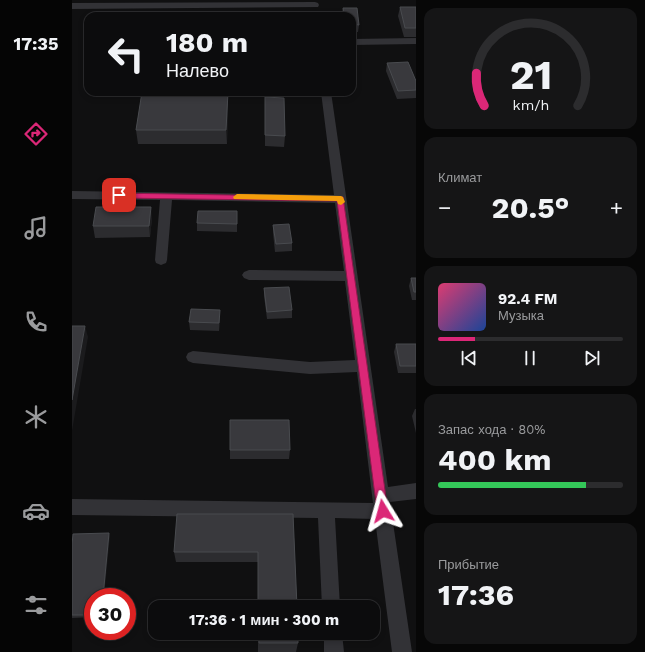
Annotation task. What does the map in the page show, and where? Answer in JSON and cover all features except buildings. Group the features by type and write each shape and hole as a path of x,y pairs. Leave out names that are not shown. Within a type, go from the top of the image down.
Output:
{"street":[{"path":"72,6 314,3"},
{"path":"356,42 416,41"},
{"path":"327,96 402,652"},
{"path":"72,194 341,199"},
{"path":"161,260 166,196"},
{"path":"249,275 351,276"},
{"path":"192,357 310,368 363,366"},
{"path":"72,507 326,510 382,504 416,491"},
{"path":"326,510 331,600"},
{"path":"333,640 334,652"}],"slow traffic":[{"path":"237,197 341,199 341,202"}],"route":[{"path":"119,195 341,199 383,511"}]}
